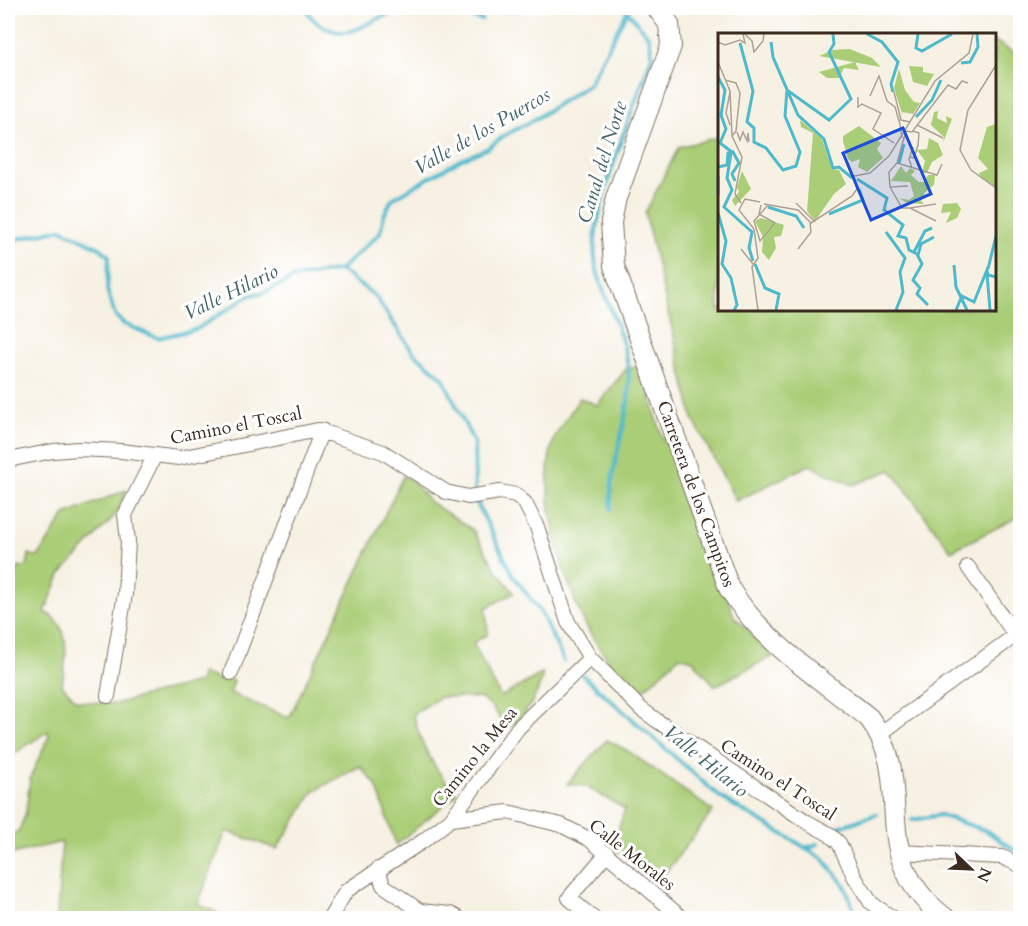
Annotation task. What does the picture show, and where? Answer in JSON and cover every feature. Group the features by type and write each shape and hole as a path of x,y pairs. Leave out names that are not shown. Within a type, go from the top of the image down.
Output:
{"main road":[{"name":"Carretera de los Campitos","path":"661,13 671,32 669,53 616,198 611,222 614,266 729,588 743,611 764,634 869,718 881,734 892,768 891,792 898,852 911,885 927,905 945,918"}],"street":[{"path":"231,673 322,430"},
{"name":"Camino el Toscal","path":"8,460 53,451 78,449 179,458 322,430 383,452 446,492 468,497 506,492 521,499 537,527 568,622 590,657 649,715 807,822 829,834 839,843 854,876 871,903 893,918"},
{"path":"108,696 124,594 128,541 125,515 154,455"},
{"path":"881,734 1019,636 968,567"},
{"name":"Camino la Mesa","path":"330,918 346,891 423,841 451,819 518,728 590,657"},
{"name":"Calle Morales","path":"451,819 508,812 561,825 589,839 682,918"},
{"path":"898,852 1002,857 1020,865"},
{"path":"593,918 569,898 607,853"},
{"path":"378,869 383,885 420,911 450,914 458,918"}],"green space":[{"path":"995,42 1020,56 1020,516 951,551 891,470 853,485 809,465 736,501 693,419 645,213 679,147 718,137 718,310 995,310"},
{"path":"642,366 661,434 690,491 734,616 773,656 715,686 693,660 680,656 637,696 612,666 580,614 562,565 555,537 548,482 549,458 555,437 580,398 597,405 627,368"},
{"path":"403,476 412,480 430,502 473,530 497,571 514,593 486,608 488,634 473,643 501,697 543,673 535,697 525,713 506,728 493,708 480,698 440,697 413,714 430,757 457,794 396,845 376,785 360,766 314,791 277,849 226,831 198,904 229,918 63,918 57,915 62,842 8,855 8,836 19,831 26,812 30,778 49,736 48,731 8,758 8,605 18,568 27,566 29,554 38,557 65,515 126,490 118,512 60,575 45,612 54,618 64,635 66,654 62,685 77,701 114,704 199,682 202,673 219,680 222,675 234,681 230,693 289,718"},
{"path":"607,740 628,751 713,811 660,880 612,847 625,809 585,786 567,784"}],"waterway":[{"name":"Canal del Norte","path":"306,8 312,18 321,25 342,32 360,28 390,14 401,12 448,13 482,20"},
{"name":"Canal del Norte","path":"497,10 510,11 524,8"},
{"name":"Canal del Norte","path":"611,509 613,476 626,412 629,379 625,349 596,266 595,246 605,192 624,131 652,56 649,37 625,8"},
{"name":"Valle de los Puercos","path":"340,270 380,233 384,215 392,199 460,160 488,148 505,135 532,121 589,84 629,8"},
{"name":"Valle Hilario","path":"8,241 61,229 100,248 109,256 107,290 115,315 124,324 158,338 197,329 250,295 263,293 294,278 340,270 375,296 413,352 443,378 474,443 475,490"},
{"name":"Valle Hilario","path":"477,503 513,575 541,613 564,661"},
{"name":"Valle Hilario","path":"580,673 720,797 823,858 845,886 854,910 861,918"},
{"path":"839,827 877,814"},
{"path":"912,820 940,815 987,831 1020,854"},
{"path":"804,848 818,844"}]}
